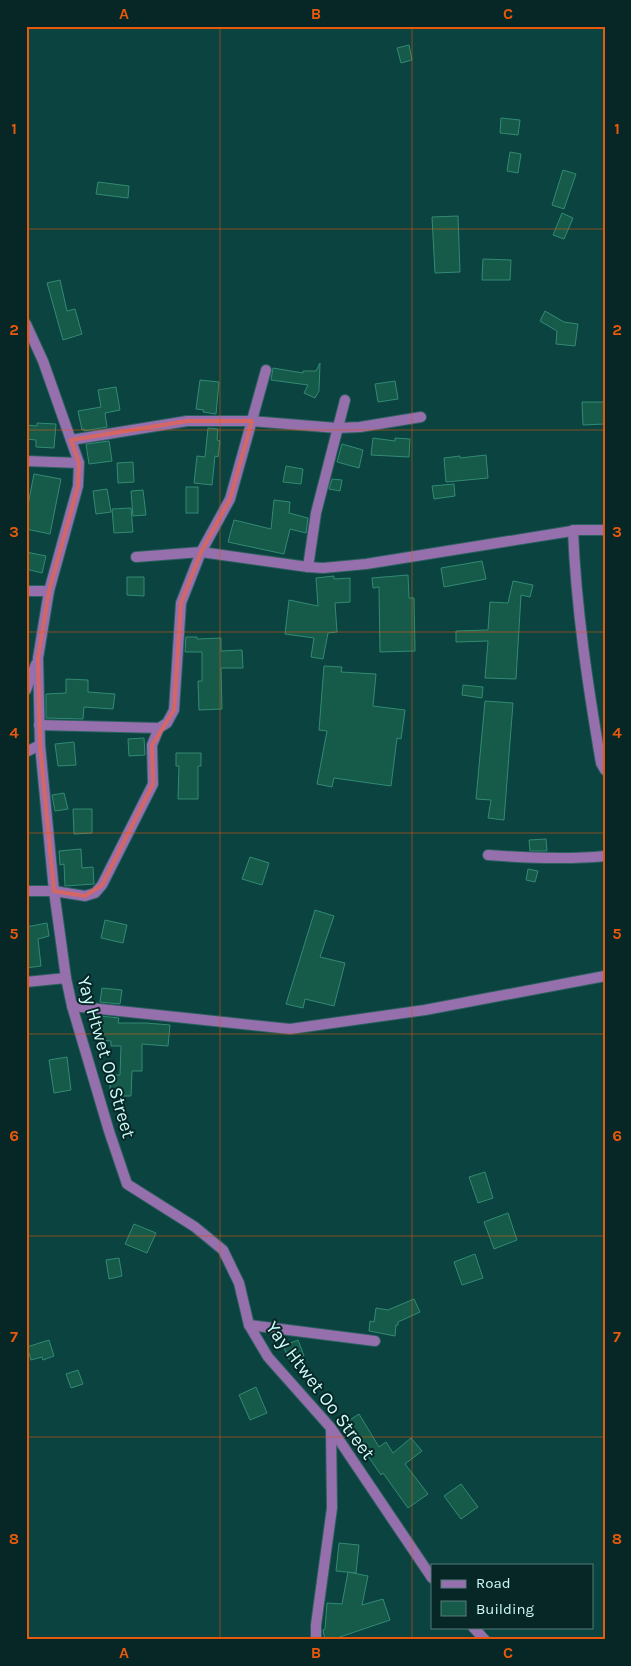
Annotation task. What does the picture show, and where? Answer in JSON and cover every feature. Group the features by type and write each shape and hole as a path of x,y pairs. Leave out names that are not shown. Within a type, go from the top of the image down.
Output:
{"street":[{"name":"Yay Htwet Oo Street","path":"27,327 43,361 79,463 78,486 49,591 38,658 40,745 54,891 66,978 72,1006 126,1184 195,1227 223,1250 239,1283 250,1325 268,1357 331,1428 431,1577"},
{"path":"39,725 159,728 167,723 174,710 182,603 201,552 230,499 266,370"},
{"path":"308,567 316,513 345,400"},
{"path":"71,440 187,421 252,421 337,428 360,427 421,417"},
{"path":"26,461 79,463"},
{"path":"136,557 201,552 323,568 366,564 573,530 605,530"},
{"path":"573,530 578,599 591,705 601,764 605,770"},
{"path":"26,591 49,591"},
{"path":"26,690 38,658"},
{"path":"26,891 54,891 85,896 94,893 102,885 153,784 152,746 159,728"},
{"path":"26,752 40,745"},
{"path":"488,855 528,858 605,856"},
{"path":"72,1006 290,1029 425,1010 605,976"},
{"path":"26,982 66,978"},
{"path":"250,1325 375,1341"},
{"path":"316,1640 316,1625 332,1508 331,1428"},
{"path":"474,1628 485,1640"}],"highlighted area":[{"path":"187,421 252,421 230,499 201,552 181,603 174,710 152,745 153,784 102,885 85,896 54,891 40,745 38,658 49,591 78,486 79,463 71,440"}],"building":[{"path":"409,45 412,60 401,63 397,48"},
{"path":"501,118 520,120 518,135 500,133"},
{"path":"510,152 521,154 518,173 507,171"},
{"path":"563,170 576,174 564,209 552,205"},
{"path":"98,182 129,186 128,198 96,194"},
{"path":"562,213 573,218 564,239 553,235"},
{"path":"458,216 460,272 435,273 432,217"},
{"path":"483,259 511,260 510,280 482,280"},
{"path":"60,280 67,311 75,309 82,334 63,340 47,283"},
{"path":"545,311 564,322 578,324 575,346 556,344 557,331 540,321"},
{"path":"320,363 319,391 315,398 304,393 308,385 271,380 273,368 303,373 303,371 316,371"},
{"path":"200,380 219,382 216,414 196,409"},
{"path":"395,381 398,399 378,402 375,384"},
{"path":"116,387 120,410 105,413 107,427 82,430 78,411 101,407 98,390"},
{"path":"582,402 605,402 605,424 583,425"},
{"path":"37,423 56,424 54,448 36,447 36,440 26,439 26,425 37,426"},
{"path":"208,428 218,429 217,440 220,441 218,457 215,456 212,485 194,483 197,456 205,457"},
{"path":"373,438 395,441 395,438 410,439 409,457 371,455"},
{"path":"109,441 112,461 89,464 86,444"},
{"path":"342,444 363,450 359,468 337,462"},
{"path":"486,455 488,478 446,482 444,458"},
{"path":"133,462 134,482 118,483 117,463"},
{"path":"286,466 303,469 301,484 283,482"},
{"path":"34,474 61,479 50,534 26,529 26,515"},
{"path":"332,479 342,480 340,491 329,489"},
{"path":"454,484 455,496 434,499 432,486"},
{"path":"186,487 198,487 198,513 186,513"},
{"path":"107,489 111,512 96,514 93,491"},
{"path":"143,490 146,515 133,516 131,491"},
{"path":"274,500 290,502 289,513 308,518 306,533 290,529 284,554 228,542 234,520 271,529"},
{"path":"131,508 133,532 114,533 112,509"},
{"path":"26,552 46,556 42,573 26,569"},
{"path":"482,561 486,579 444,587 441,568"},
{"path":"408,575 409,598 414,598 415,651 380,652 379,587 373,588 372,578"},
{"path":"334,576 334,579 350,578 350,602 335,603 337,632 328,633 323,659 311,657 314,638 285,634 289,600 318,606 316,578"},
{"path":"127,577 144,577 144,596 127,595"},
{"path":"513,581 533,585 530,597 521,595 516,679 485,678 488,641 456,642 456,631 488,630 490,602 508,603"},
{"path":"186,637 197,637 197,639 221,638 221,651 242,650 243,668 221,668 222,709 199,710 198,681 202,681 202,652 185,652"},
{"path":"324,666 342,667 341,672 376,674 373,706 405,710 401,739 397,738 391,786 334,778 332,787 317,784 327,731 319,730"},
{"path":"66,679 88,680 88,692 115,694 113,709 84,707 83,719 46,718 46,694 66,693"},
{"path":"463,685 483,687 482,698 462,695"},
{"path":"485,701 513,703 504,820 488,818 491,800 476,799"},
{"path":"144,738 145,755 129,756 128,739"},
{"path":"74,742 76,765 58,766 55,744"},
{"path":"176,753 201,753 201,766 198,766 198,799 178,799 179,766 176,766"},
{"path":"64,793 68,809 55,811 52,795"},
{"path":"73,809 92,809 92,833 74,834"},
{"path":"546,839 547,851 530,851 529,840"},
{"path":"81,849 82,868 93,867 94,884 65,886 64,864 60,865 59,851"},
{"path":"250,857 269,863 262,885 242,879"},
{"path":"528,869 538,871 535,882 526,880"},
{"path":"315,910 334,916 320,957 345,963 334,1006 305,999 303,1008 286,1004"},
{"path":"105,920 127,925 123,943 101,938"},
{"path":"47,923 49,936 38,939 41,966 26,968 26,927"},
{"path":"102,988 122,990 120,1004 100,1002"},
{"path":"100,1016 119,1018 118,1023 170,1025 168,1046 142,1044 142,1071 132,1071 131,1096 110,1096 110,1075 120,1075 121,1046 111,1046 111,1041 98,1040"},
{"path":"67,1057 71,1090 54,1093 49,1060"},
{"path":"485,1172 493,1198 478,1203 469,1177"},
{"path":"508,1213 517,1240 494,1249 484,1222"},
{"path":"134,1224 156,1233 147,1253 125,1244"},
{"path":"475,1254 483,1278 462,1285 454,1262"},
{"path":"119,1258 122,1276 109,1279 106,1260"},
{"path":"414,1299 420,1312 398,1322 395,1336 369,1331 370,1321 374,1322 376,1308 388,1310"},
{"path":"49,1340 54,1356 43,1360 42,1357 31,1360 27,1347"},
{"path":"298,1340 304,1356 290,1361 283,1346"},
{"path":"78,1370 83,1384 71,1388 66,1374"},
{"path":"256,1387 267,1413 250,1420 239,1395"},
{"path":"359,1414 379,1447 386,1442 393,1453 411,1438 422,1451 405,1464 428,1494 408,1508 383,1473 381,1475 345,1423"},
{"path":"461,1484 478,1507 461,1519 444,1496"},
{"path":"339,1543 359,1545 356,1573 336,1571"},
{"path":"348,1572 368,1576 362,1605 383,1599 390,1620 331,1640 325,1640 323,1630 325,1629 327,1603 342,1604"}]}
